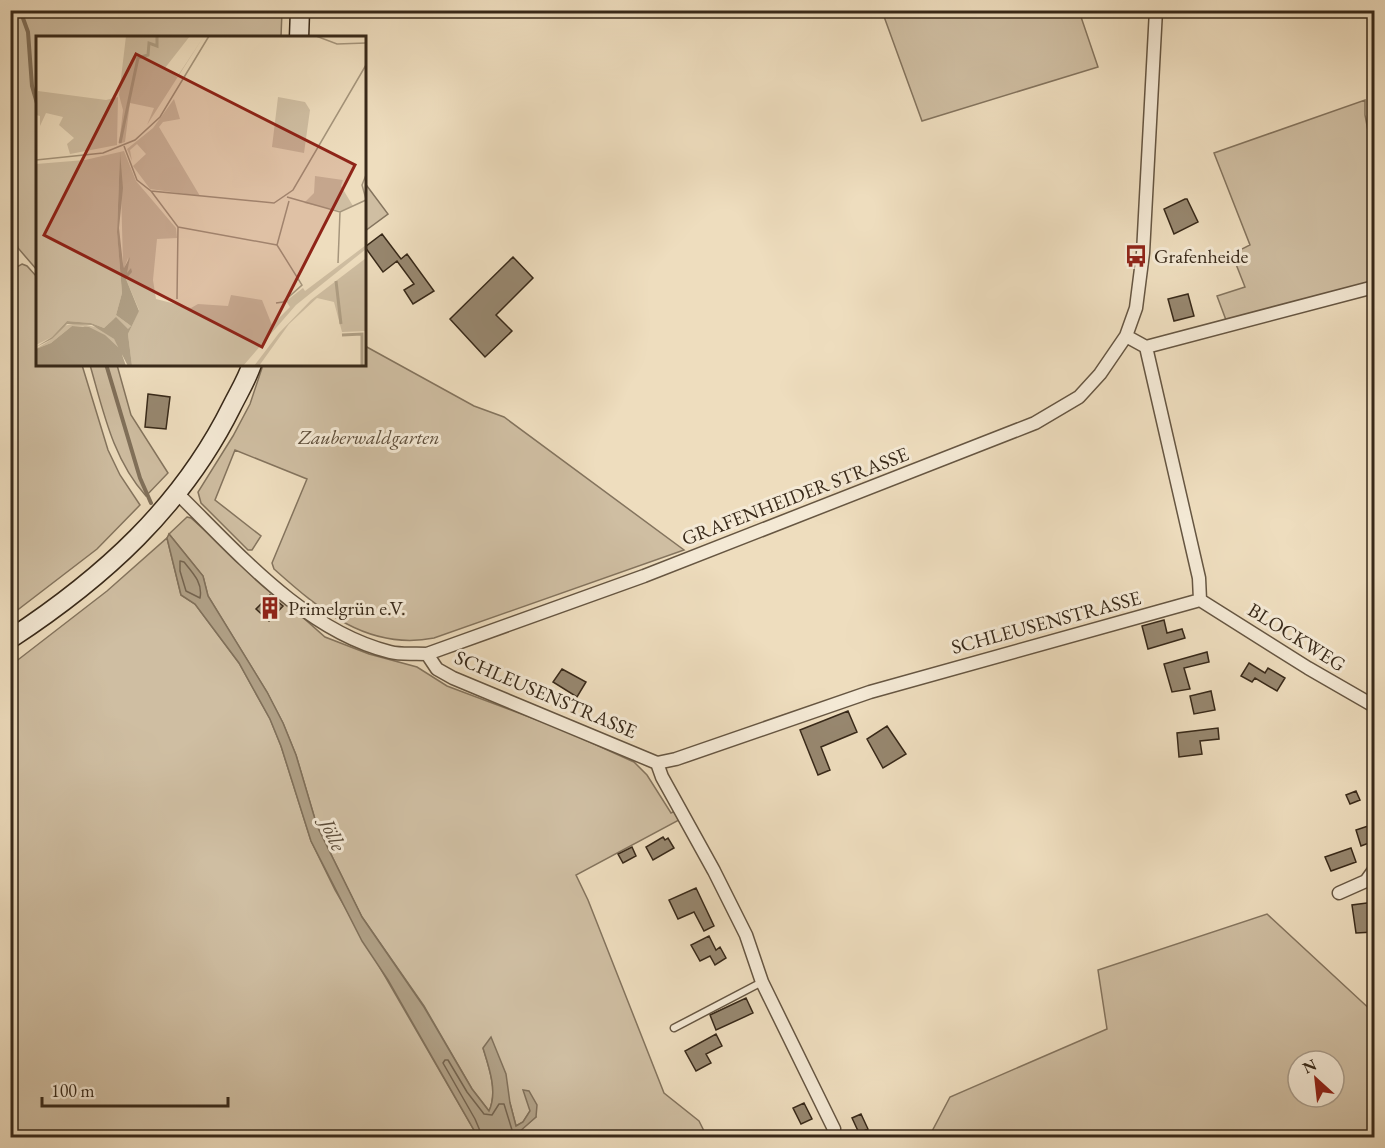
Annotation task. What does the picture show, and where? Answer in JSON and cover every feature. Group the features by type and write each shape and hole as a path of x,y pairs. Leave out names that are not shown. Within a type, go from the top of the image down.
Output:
{"main road":[{"path":"299,36 300,10"},
{"path":"10,639 61,603 114,561 178,494 218,435 251,366"}],"street":[{"name":"GRAFENHEIDER STRASSE","path":"178,494 279,590 329,628 358,642 392,653 426,654 644,576 1035,423 1079,397 1110,361 1126,336 1136,308 1141,283 1156,10"},
{"path":"1126,336 1146,347 1374,287"},
{"path":"1146,347 1199,578 1200,600"},
{"name":"SCHLEUSENSTRASSE","path":"426,654 437,669 453,678 657,762 676,759 880,689 1200,600"},
{"name":"BLOCKWEG","path":"1200,600 1308,668 1374,706"},
{"path":"657,762 662,777 714,870 746,935 762,982 834,1129"},
{"path":"1339,893 1366,881 1374,870"}],"lane":[{"path":"674,1028 762,982"}],"green space":[{"path":"10,11 282,11 281,36 36,36 36,269 18,248 11,225"},
{"path":"882,11 1079,11 1098,67 922,121"},
{"path":"1365,100 1369,136 1374,140 1374,281 1226,320 1217,296 1245,287 1232,254 1250,245 1214,153"},
{"path":"366,185 388,214 366,230"},
{"path":"22,264 36,276 36,366 82,366 108,450 120,475 140,505 97,549 11,615 10,274"},
{"name":"Zauberwaldgarten","path":"366,347 474,406 504,417 684,550 434,638 410,640 366,633 327,612 274,569 272,563 307,479 235,450 215,500 261,536 252,550 248,550 201,503 198,492 250,404 263,366 366,366"},
{"path":"90,366 117,366 131,415 168,473 146,496 125,467 105,417"},
{"path":"187,517 191,518 325,637 369,654 417,667 447,686 561,729 634,762 647,775 671,813 675,811 679,820 576,875 664,1093 699,1121 707,1137 519,1137 517,1133 536,1117 530,1111 523,1122 516,1126 510,1103 483,1048 493,1088 489,1111 472,1089 424,1006 362,917 317,826 296,755 283,723 267,692 208,596 203,576 169,534"},
{"path":"167,538 181,595 195,604 239,663 270,719 281,746 311,841 335,890 478,1137 11,1137 10,666 107,591"},
{"path":"1267,914 1374,1013 1374,1118 1370,1137 929,1137 950,1097 1107,1029 1098,970"}],"water":[{"path":"169,534 203,576 208,596 267,692 283,723 296,755 317,826 362,917 424,1007 472,1089 489,1111 493,1088 483,1048 491,1037 506,1074 516,1126 523,1122 530,1111 523,1090 529,1091 537,1105 536,1117 518,1133 519,1137 478,1137 388,980 362,941 311,841 281,746 270,719 239,663 195,604 181,595 167,538"}],"building":[{"path":"1185,199 1198,222 1174,234 1164,209"},
{"path":"382,234 401,259 407,254 434,291 413,304 404,290 414,284 397,261 383,272 366,246"},
{"path":"513,257 533,278 496,315 512,331 485,357 450,319"},
{"path":"1188,294 1194,316 1174,321 1168,299"},
{"path":"148,394 170,397 166,429 145,427"},
{"name":"Primelgrün e.V.","path":"270,595 283,606 269,621 256,609"},
{"path":"1164,620 1167,633 1182,629 1185,638 1148,649 1142,626"},
{"path":"1207,652 1209,662 1184,668 1190,689 1172,692 1164,664"},
{"path":"1249,663 1265,673 1268,668 1285,678 1277,691 1255,678 1252,682 1241,676"},
{"path":"562,669 586,682 577,697 553,682"},
{"path":"1211,691 1215,710 1194,714 1190,696"},
{"path":"848,711 857,732 821,747 830,770 818,775 800,730"},
{"path":"887,726 906,754 883,768 867,739"},
{"path":"1218,728 1219,739 1200,741 1202,754 1179,757 1177,733"},
{"path":"1356,791 1360,800 1350,804 1346,795"},
{"path":"1374,824 1374,841 1361,846 1356,830"},
{"path":"663,837 665,840 668,838 674,848 653,860 646,847"},
{"path":"632,847 636,856 623,863 618,854"},
{"path":"1351,848 1356,862 1331,871 1325,857"},
{"path":"696,888 714,926 704,931 694,912 678,919 669,900"},
{"path":"1374,902 1374,932 1356,933 1352,905"},
{"path":"709,936 716,950 720,947 726,958 715,965 710,956 700,961 691,945"},
{"path":"746,998 753,1013 716,1030 710,1015"},
{"path":"716,1034 722,1046 706,1054 711,1063 696,1071 685,1051"},
{"path":"804,1103 812,1119 801,1124 793,1108"},
{"path":"861,1114 868,1129 859,1133 852,1118"}],"waterway":[{"name":"Jölle","path":"20,10 28,32 32,86 36,100"},
{"name":"Jölle","path":"107,366 140,478 151,503"}],"place":[{"name":"Grafenheide","path":"1136,256"},
{"name":"Primelgrün e.V.","path":"270,608"}]}
